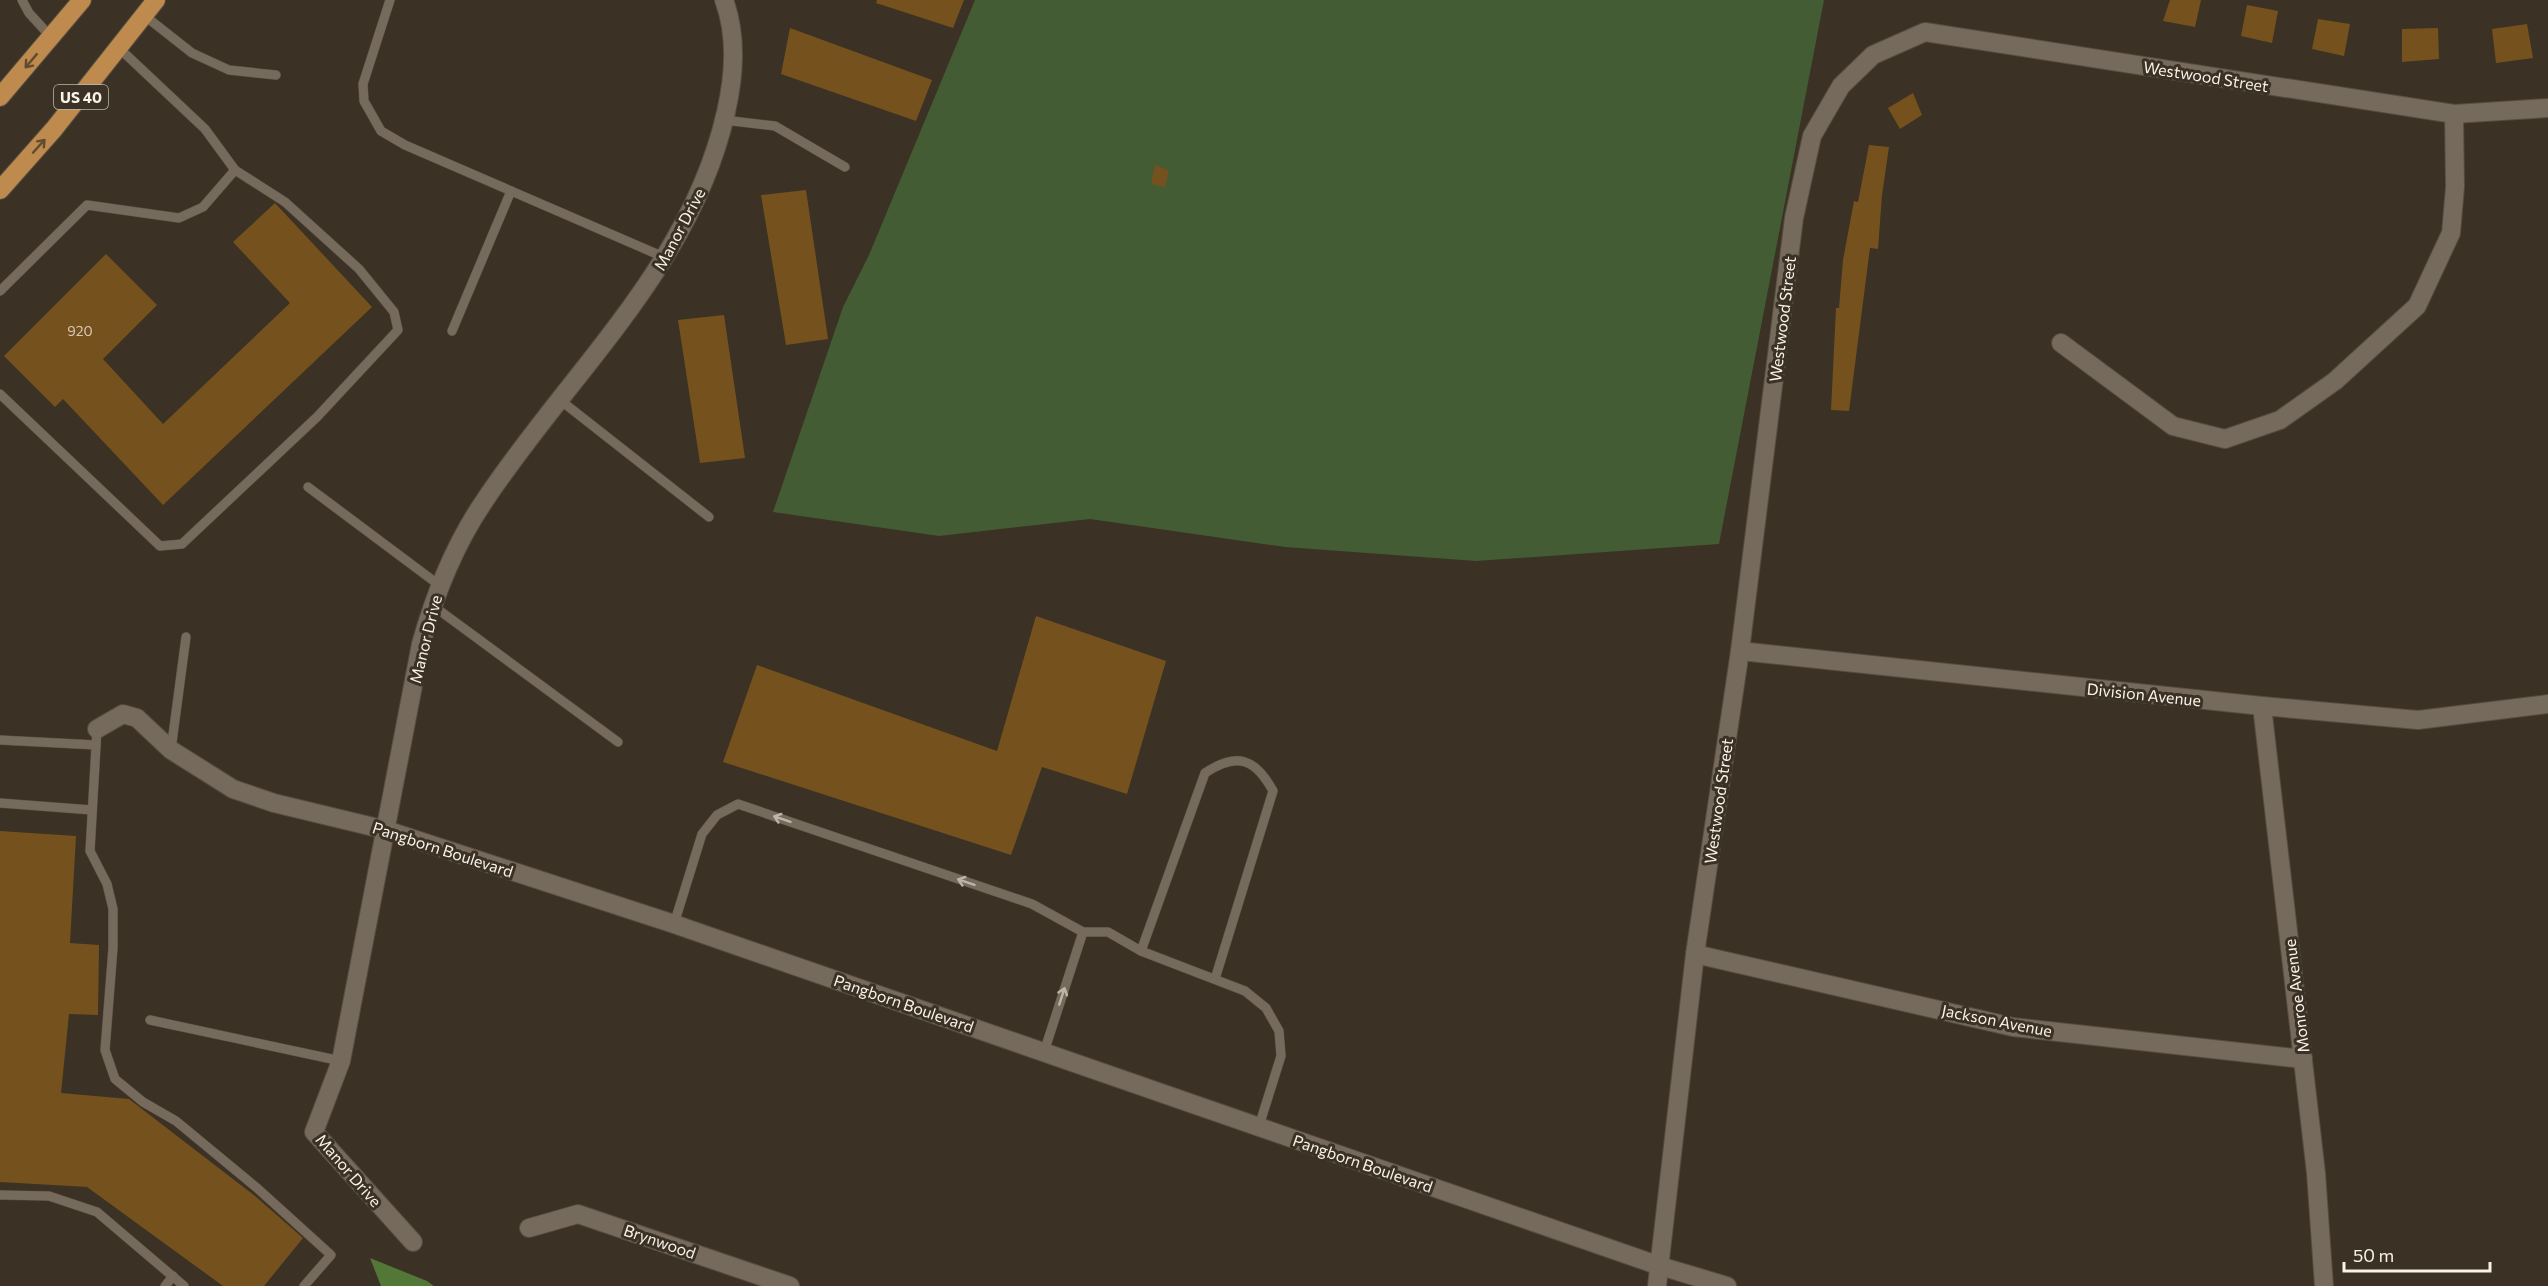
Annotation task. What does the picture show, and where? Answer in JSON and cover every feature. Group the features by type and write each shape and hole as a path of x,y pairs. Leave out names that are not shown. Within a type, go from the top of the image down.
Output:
{"main road":[{"path":"0,97 82,0"},
{"name":"US 40","path":"0,190 120,49 156,0"}],"street":[{"name":"Manor Drive","path":"413,1242 314,1132 341,1061 421,644 439,585 483,503 666,258 693,209 711,166 732,84 732,56 724,0"},
{"name":"Westwood Street","path":"1657,1286 1695,954 1740,651 1794,218 1812,136 1841,86 1873,55 1925,32 2454,114 2548,108"},
{"path":"2061,343 2173,426 2225,439 2280,420 2335,381 2417,306 2451,233 2455,187 2454,114"},
{"name":"Division Avenue","path":"1740,651 2262,706 2418,720 2548,704"},
{"name":"Monroe Avenue","path":"2262,706 2316,1173 2324,1286"},
{"name":"Pangborn Boulevard","path":"96,737 123,714 137,718 171,750 233,789 274,803 330,814 386,830 674,924 1660,1266 1727,1286"},
{"name":"Jackson Avenue","path":"1695,954 2013,1027 2303,1059"},
{"name":"Brynwood","path":"529,1228 578,1214 790,1286"}],"lane":[{"path":"22,0 29,13 51,37"},
{"path":"390,0 363,84 364,101 381,131 405,145 666,258"},
{"path":"144,15 192,53 230,70 276,75"},
{"path":"0,394 160,546 182,544 317,417 398,330 394,312 358,269 285,202 235,170 205,129 120,49"},
{"path":"724,120 775,126 845,167"},
{"path":"0,291 87,205 179,218 203,207 235,170"},
{"path":"452,331 511,191"},
{"path":"560,400 709,517"},
{"path":"308,487 439,585"},
{"path":"432,605 618,742"},
{"path":"171,750 186,637"},
{"path":"0,740 96,737 90,851 107,884 113,909 113,948 105,1050 115,1079 142,1102 176,1121 257,1188 331,1255 304,1286"},
{"path":"1141,951 1205,773 1221,762 1239,759 1263,772 1273,791 1215,979"},
{"path":"0,803 92,810"},
{"path":"674,924 702,834 717,815 738,804 1032,904 1083,932 1108,932 1141,951 1245,991 1266,1008 1278,1031 1281,1056 1259,1126"},
{"path":"1044,1052 1083,932"},
{"path":"150,1020 341,1061"},
{"path":"0,1195 49,1196 97,1212 184,1286"},
{"path":"165,1286 173,1276"}],"green space":[{"path":"975,0 1824,0 1719,544 1476,561 1285,547 1090,519 939,536 773,512 843,307 869,255"},
{"path":"370,1258 427,1281 434,1286 381,1286"}],"building":[{"path":"877,0 964,0 953,28 876,3"},
{"path":"2170,0 2201,0 2195,27 2163,21"},
{"path":"2247,5 2278,11 2272,43 2241,36"},
{"path":"2318,19 2350,24 2344,56 2312,49"},
{"path":"2527,24 2533,58 2496,63 2492,29"},
{"path":"790,28 932,80 916,121 781,74"},
{"path":"2438,28 2439,59 2402,62 2402,29"},
{"path":"1913,93 1922,115 1900,129 1888,108"},
{"path":"1869,145 1889,147 1882,195 1878,249 1870,248 1849,411 1831,410 1836,308 1839,308 1843,260 1854,201 1858,202"},
{"path":"1155,165 1169,170 1165,187 1151,184"},
{"path":"806,190 828,339 786,345 761,195"},
{"path":"275,203 372,307 163,505 63,399 55,407 4,356 106,254 157,305 103,359 163,424 290,303 233,242"},
{"path":"724,315 745,458 700,463 678,320"},
{"path":"1036,616 1166,661 1127,794 1042,767 1011,855 723,762 757,665 997,751"},
{"path":"0,831 76,836 70,943 99,945 98,1015 69,1014 61,1093 129,1099 255,1196 303,1238 264,1286 223,1286 87,1187 0,1182"}]}
